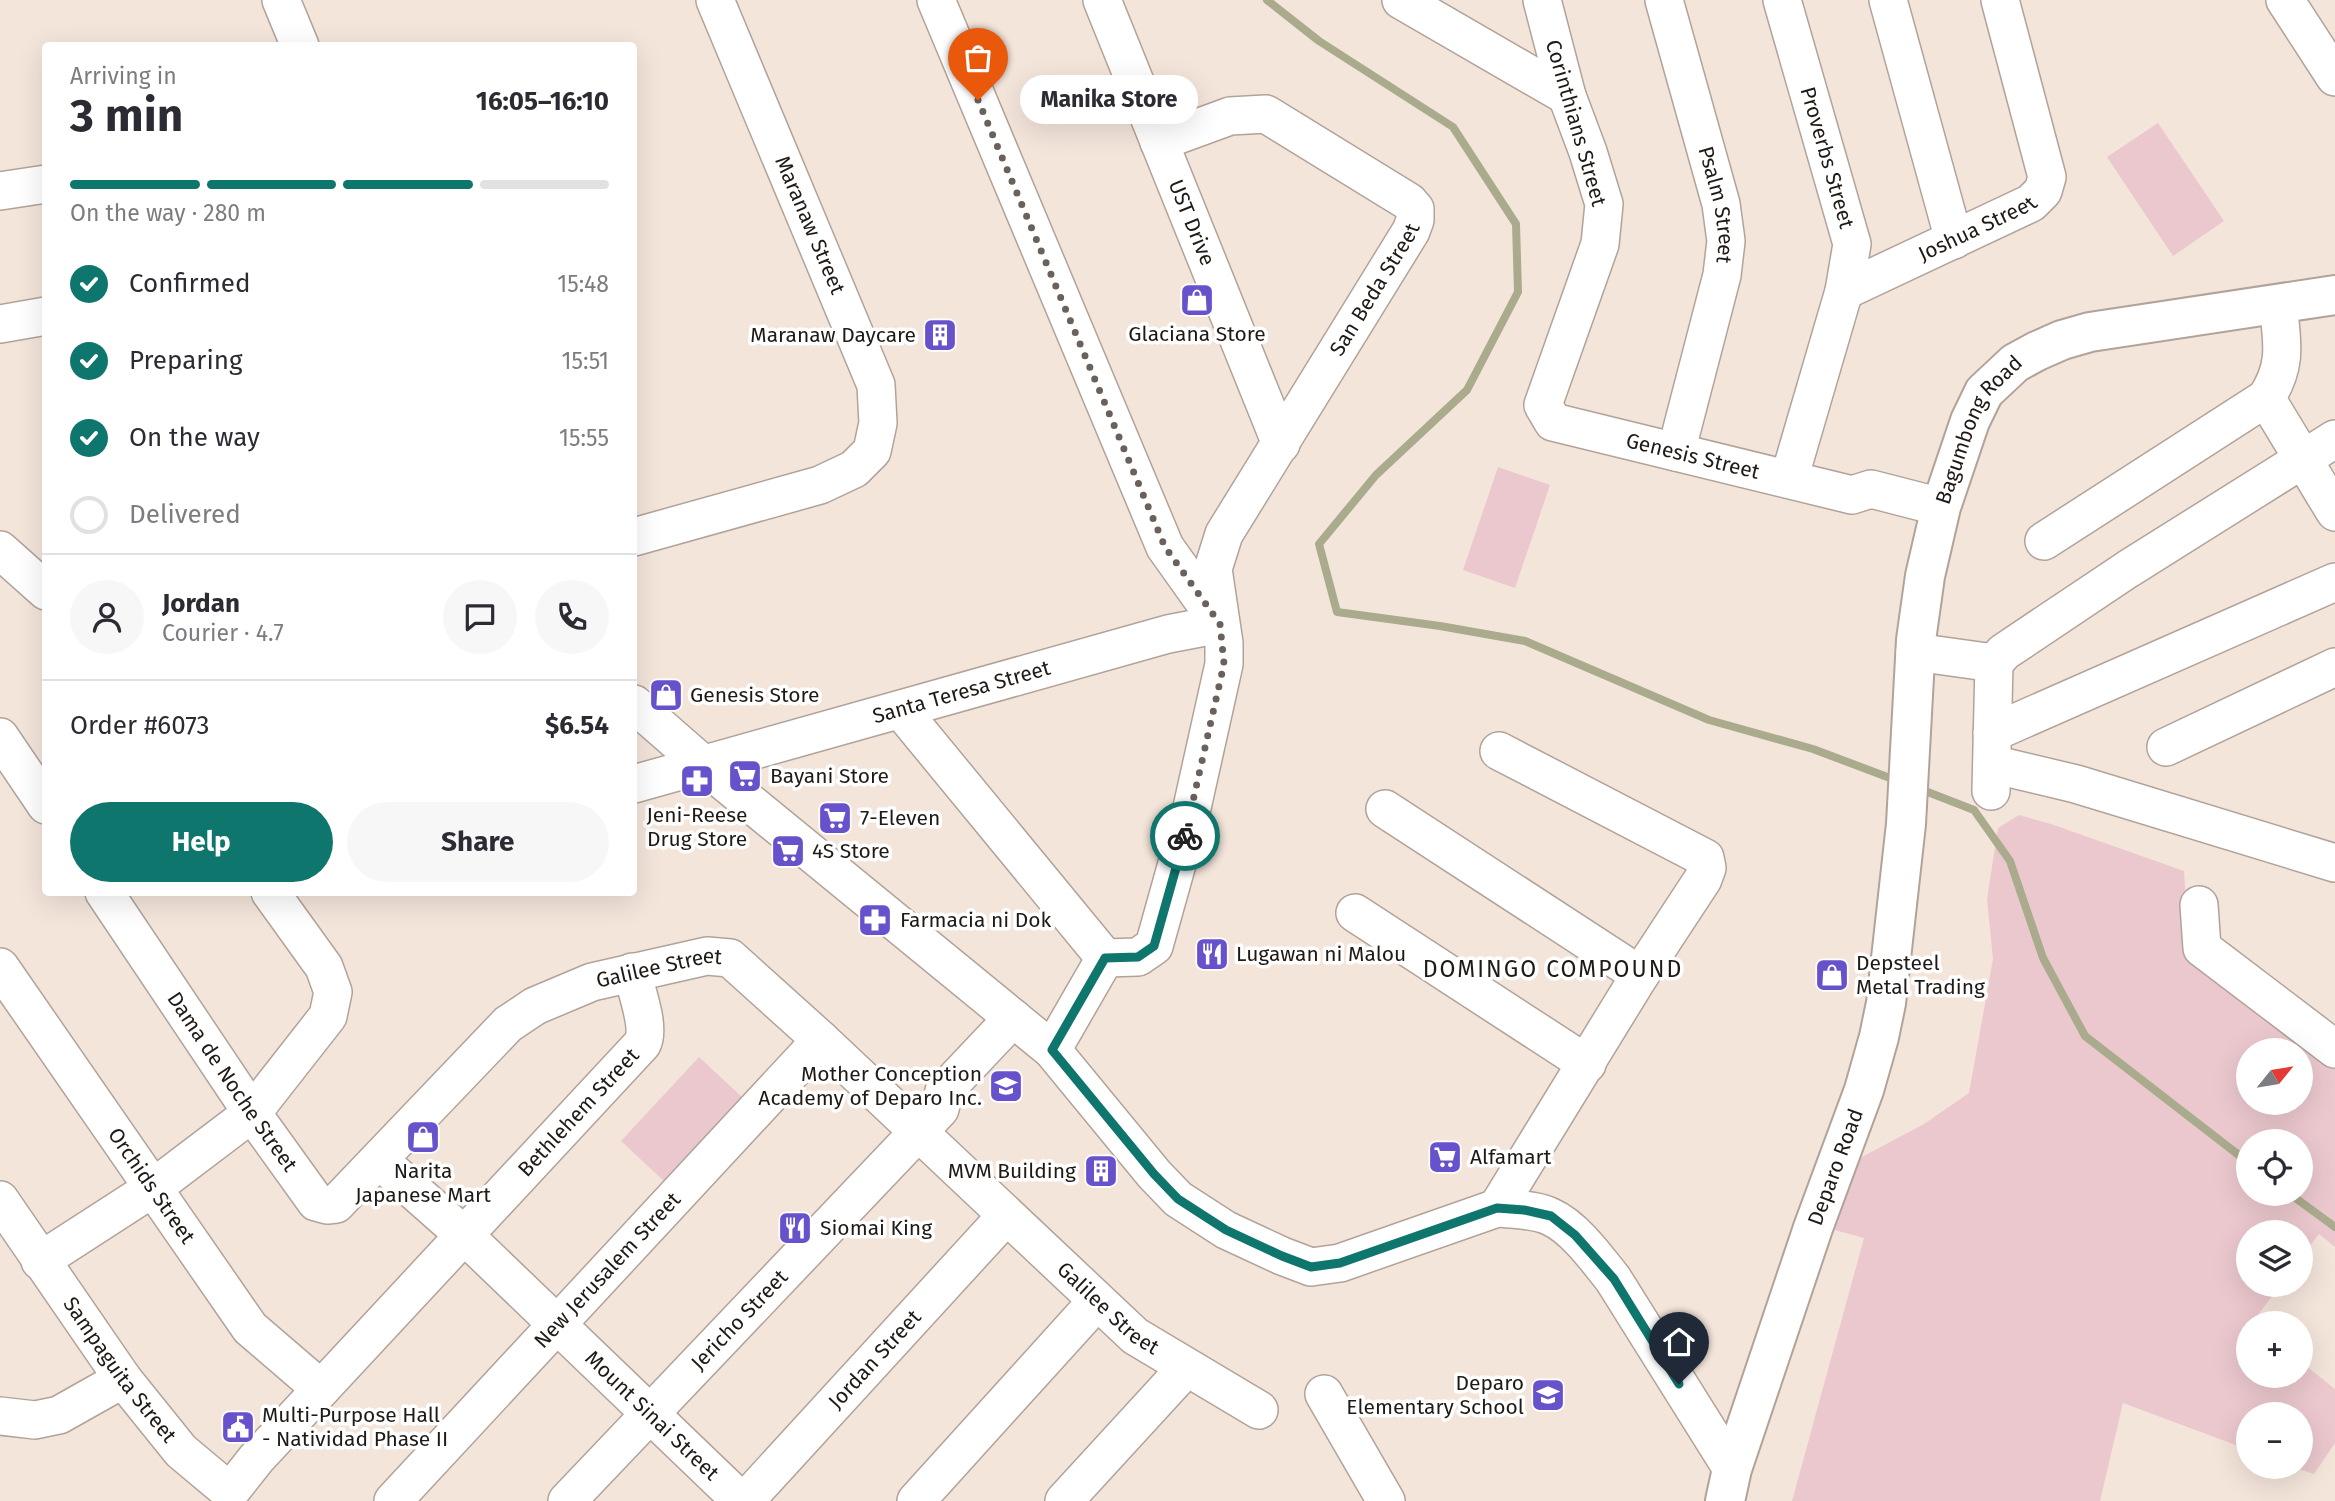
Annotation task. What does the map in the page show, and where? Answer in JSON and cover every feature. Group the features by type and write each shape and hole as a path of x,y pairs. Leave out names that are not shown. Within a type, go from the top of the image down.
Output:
{"main road":[{"name":"Bagumbong Road","path":"1906,824 1916,652 1925,576 1938,519 1970,421 1984,393 2015,363 2062,340 2090,332 2335,295"},
{"name":"Deparo Road","path":"1728,1485 1813,1228 1864,1090 1879,1037 1906,824"}],"street":[{"path":"281,0 298,42"},
{"name":"Maranaw Street","path":"637,536 820,485 843,475 854,469 872,451 878,423 876,384 715,0"},
{"path":"936,0 1165,547 1220,624 1224,664 1189,821 1154,946 1138,957 1105,958 1031,1033"},
{"name":"UST Drive","path":"1102,0 1281,444"},
{"path":"1401,0 1445,14 1567,96"},
{"name":"Corinthians Street","path":"1542,0 1567,96 1604,204 1600,244 1544,405"},
{"name":"Psalm Street","path":"1664,0 1721,204 1726,241 1722,275 1676,452"},
{"name":"Proverbs Street","path":"1782,0 1852,244 1844,291 1789,479"},
{"path":"1888,0 1954,240"},
{"name":"Joshua Street","path":"1844,291 2031,203 2043,191 2047,177 2000,0"},
{"path":"2286,0 2335,77"},
{"name":"San Beda Street","path":"1159,142 1230,116 1266,114 1409,202 1415,209 1411,231 1224,534 1213,569 1220,624"},
{"path":"0,191 42,185"},
{"path":"2044,541 2266,398 2277,382 2282,364 2283,344 2278,304"},
{"path":"0,324 42,317"},
{"path":"2266,398 2335,512"},
{"name":"Genesis Street","path":"1544,405 1553,422 1852,495 1865,512 1938,519"},
{"path":"1992,763 1994,663 2017,642 2335,439"},
{"path":"0,550 42,587"},
{"path":"1992,763 2335,582"},
{"name":"Santa Teresa Street","path":"637,783 1168,634 1220,624"},
{"path":"1916,652 1994,663"},
{"path":"2166,747 2335,667"},
{"path":"637,707 705,766 1031,1033 1178,1199 1226,1230 1311,1267 1340,1263 1497,1208 1551,1216 1592,1252 1614,1279 1728,1485"},
{"path":"901,710 1105,958"},
{"path":"0,737 42,799"},
{"path":"1497,1208 1640,975 1703,879 1707,868 1705,858 1499,751"},
{"path":"1992,763 2076,784 2335,863"},
{"path":"1385,809 1640,975"},
{"name":"Dama de Noche Street","path":"107,896 252,1113 316,1202 327,1205 336,1203 379,1160"},
{"path":"40,1261 153,1188 252,1113 328,1016 333,992 324,967 273,896"},
{"path":"2199,905 2202,948 2335,1049"},
{"path":"1355,913 1587,1064"},
{"name":"Galilee Street","path":"379,1160 508,1024 535,1006 581,986 632,972 707,956 730,958 821,1040 929,1120 1006,1216 1135,1336 1259,1410"},
{"name":"Orchids Street","path":"0,967 250,1328 321,1389"},
{"name":"Bethlehem Street","path":"321,1389 642,1044 645,1027 632,972"},
{"name":"Jericho Street","path":"568,1501 929,1120 959,1105 1031,1033"},
{"name":"New Jerusalem Street","path":"393,1501 821,1040"},
{"name":"Mount Sinai Street","path":"379,1160 465,1236 743,1501"},
{"name":"Sampaguita Street","path":"0,1200 123,1379 181,1451 232,1497 256,1459 321,1389"},
{"name":"Jordan Street","path":"743,1501 1006,1216"},
{"path":"916,1501 1097,1301"},
{"path":"1064,1501 1186,1368"},
{"path":"0,1416 34,1420 59,1415 123,1379"},
{"path":"1324,1394 1386,1501"}],"shaded area":[{"path":"2158,123 2224,221 2173,256 2107,157"},
{"path":"1498,467 1550,485 1515,588 1463,570"},
{"path":"2019,815 2184,871 2189,951 2302,1038 2236,1038 2236,1115 2314,1115 2314,1047 2335,1063 2335,1247 2319,1234 2313,1242 2313,1220 2236,1220 2236,1297 2271,1297 2261,1311 2236,1311 2236,1388 2313,1388 2313,1372 2335,1389 2335,1443 2314,1474 2313,1402 2236,1402 2236,1445 2123,1403 2100,1501 1792,1501 1864,1238 1820,1226 1843,1167 1924,1124 1969,1093 1993,959 1987,899 1998,828"},
{"path":"699,1057 743,1098 665,1182 621,1141"}],"waterway":[{"path":"1267,0 1319,41 1453,127 1516,224 1518,292 1467,390 1376,475 1319,544 1337,612 1525,641 1709,720 1813,749 1898,781"},
{"path":"1920,789 1974,810 2010,861 2043,958 2085,1036 2236,1153"},
{"path":"2306,1206 2335,1227"}],"way so far":[{"path":"978,100 1165,547 1220,624 1224,664 1185,836"}],"place":[{"name":"Manika Store","path":"978,100"},
{"name":"Glaciana Store","path":"1197,300"},
{"name":"Maranaw Daycare","path":"940,335"},
{"name":"Genesis Store","path":"666,695"},
{"name":"Bayani Store","path":"745,776"},
{"name":"Jeni-Reese Drug Store","path":"697,781"},
{"name":"7-Eleven","path":"835,818"},
{"name":"4S Store","path":"788,851"},
{"name":"Farmacia ni Dok","path":"875,920"},
{"name":"Lugawan ni Malou","path":"1212,954"},
{"name":"Depsteel Metal Trading","path":"1832,975"},
{"name":"Mother Conception Academy of Deparo Inc.","path":"1006,1086"},
{"name":"Narita Japanese Mart","path":"423,1137"},
{"name":"Alfamart","path":"1445,1157"},
{"name":"MVM Building","path":"1101,1171"},
{"name":"Siomai King","path":"795,1228"},
{"name":"Deparo Elementary School","path":"1548,1395"},
{"name":"Multi-Purpose Hall - Natividad Phase II","path":"238,1427"}],"district":[{"name":"DOMINGO COMPOUND","path":"1553,969"}],"route":[{"path":"1185,836 1154,946 1138,957 1105,958 1052,1050 1154,1174 1178,1199 1226,1230 1311,1267 1340,1263 1497,1208 1551,1216 1575,1235 1614,1279 1679,1384"}]}
